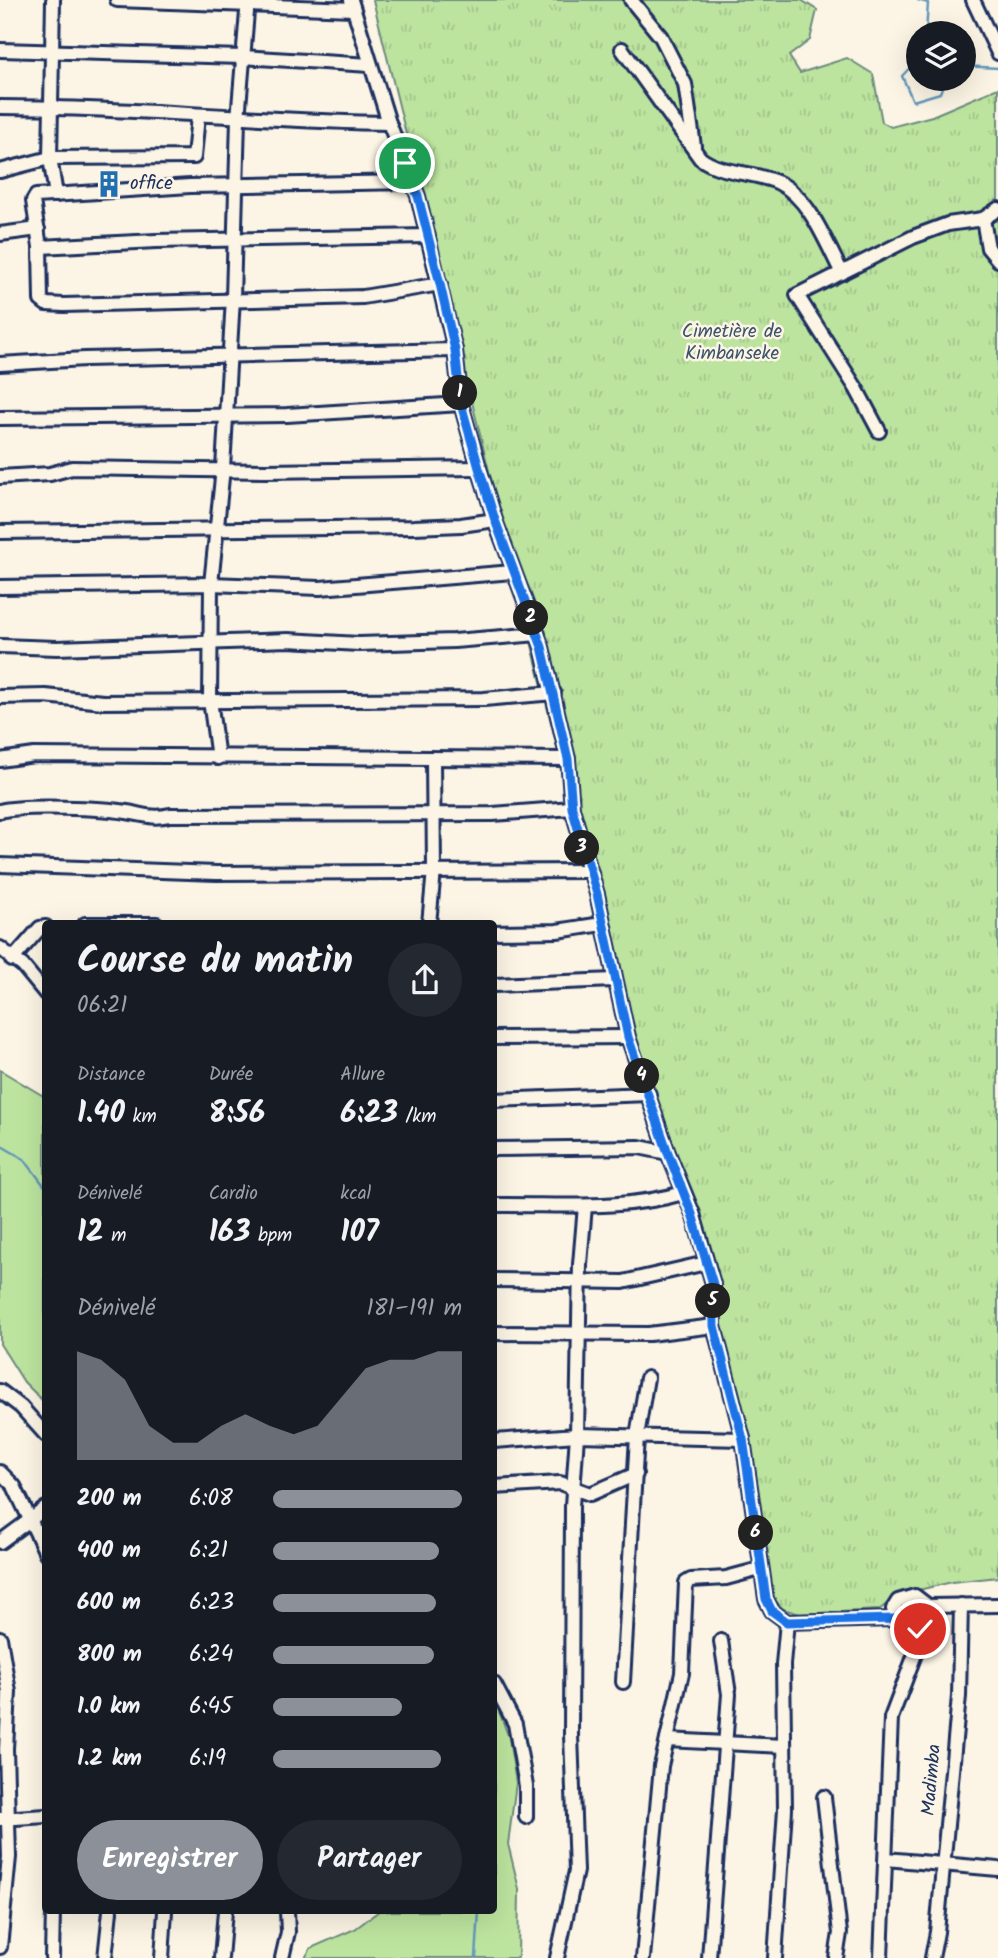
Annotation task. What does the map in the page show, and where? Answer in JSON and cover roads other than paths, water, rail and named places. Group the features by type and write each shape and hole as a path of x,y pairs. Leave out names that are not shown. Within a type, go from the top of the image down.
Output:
{"street":[{"path":"54,0 50,159 56,195"},
{"path":"117,0 352,4 428,236 455,350 461,404 479,468 513,572 538,634 554,693 568,759 572,808 590,871 628,1037 713,1284 714,1326 743,1439 760,1569 772,1611 787,1622 894,1619"},
{"path":"631,0 661,37 685,84 695,150"},
{"path":"973,0 998,53"},
{"path":"218,758 210,700 211,583 223,468 233,298 238,119 248,2"},
{"path":"622,49 706,162 779,183 789,191 814,222 842,273"},
{"path":"0,50 242,57 370,65"},
{"path":"0,107 51,107 238,119 389,123"},
{"path":"0,171 50,159 194,157 198,116"},
{"path":"411,182 236,185 33,198 40,247 41,300 46,304 363,297 440,284"},
{"path":"879,431 797,295 888,249 948,224 983,219 998,209"},
{"path":"983,219 988,248 998,260"},
{"path":"0,234 38,229"},
{"path":"40,247 156,241 428,236"},
{"path":"0,364 455,350"},
{"path":"0,418 226,416 461,404"},
{"path":"0,477 50,474 72,468 479,468"},
{"path":"0,532 438,526 495,520"},
{"path":"0,587 211,583 320,588 513,572"},
{"path":"0,646 57,648 288,640 359,644 454,641 538,634"},
{"path":"0,697 45,696 103,702 484,699 554,693"},
{"path":"0,760 34,755 568,759"},
{"path":"429,920 434,870 433,759"},
{"path":"0,811 44,809 127,812 155,818 170,815 433,812 494,814 572,808"},
{"path":"0,865 216,873 590,871"},
{"path":"497,932 557,931 602,924"},
{"path":"12,960 42,930"},
{"path":"0,948 23,966 42,989"},
{"path":"497,985 614,981"},
{"path":"497,1038 628,1037"},
{"path":"497,1100 649,1094"},
{"path":"497,1149 639,1147 668,1153"},
{"path":"497,1205 585,1206 655,1201 683,1193"},
{"path":"557,1958 576,1871 571,1735 573,1487 578,1435 581,1335 579,1282 585,1206"},
{"path":"497,1280 640,1280 706,1263"},
{"path":"497,1333 649,1334 714,1326"},
{"path":"623,1682 637,1436 648,1378"},
{"path":"0,1391 21,1407 42,1431"},
{"path":"497,1441 578,1435 743,1439"},
{"path":"0,1472 15,1486 42,1543"},
{"path":"497,1487 561,1483 590,1494 636,1474"},
{"path":"0,1542 42,1512"},
{"path":"643,1958 652,1884 652,1841 667,1740 682,1673 687,1581 726,1578 760,1569"},
{"path":"917,1652 906,1631 894,1619 894,1609 906,1596 915,1596 928,1606 998,1605"},
{"name":"Madimba","path":"932,1958 944,1864 959,1696 961,1605"},
{"path":"881,1958 891,1718 929,1616 928,1606"},
{"path":"775,1958 785,1809 783,1664 787,1622"},
{"path":"906,1631 920,1629 925,1625"},
{"path":"0,1638 9,1692 4,1819 9,1857 0,1947"},
{"path":"709,1958 729,1694 721,1641"},
{"path":"497,1690 515,1724 526,1786 526,1817"},
{"path":"667,1740 727,1745 784,1745"},
{"path":"824,1797 840,1933 836,1958"},
{"path":"4,1819 42,1816"},
{"path":"886,1858 998,1869"},
{"path":"52,1958 53,1914"},
{"path":"105,1958 110,1914"},
{"path":"162,1958 165,1914"},
{"path":"221,1958 225,1914"},
{"path":"282,1958 288,1932 287,1914"}],"waterway":[{"path":"918,0 928,3 927,21"},
{"path":"976,67 998,68"},
{"path":"906,72 902,76 906,85"},
{"path":"909,91 913,101 941,91"},
{"path":"0,1145 24,1159 42,1183"},
{"path":"476,1958 479,1914"}],"place":[{"name":"office","path":"109,184"}],"park label":[{"name":"Cimetière de Kimbanseke","path":"732,343"}]}
